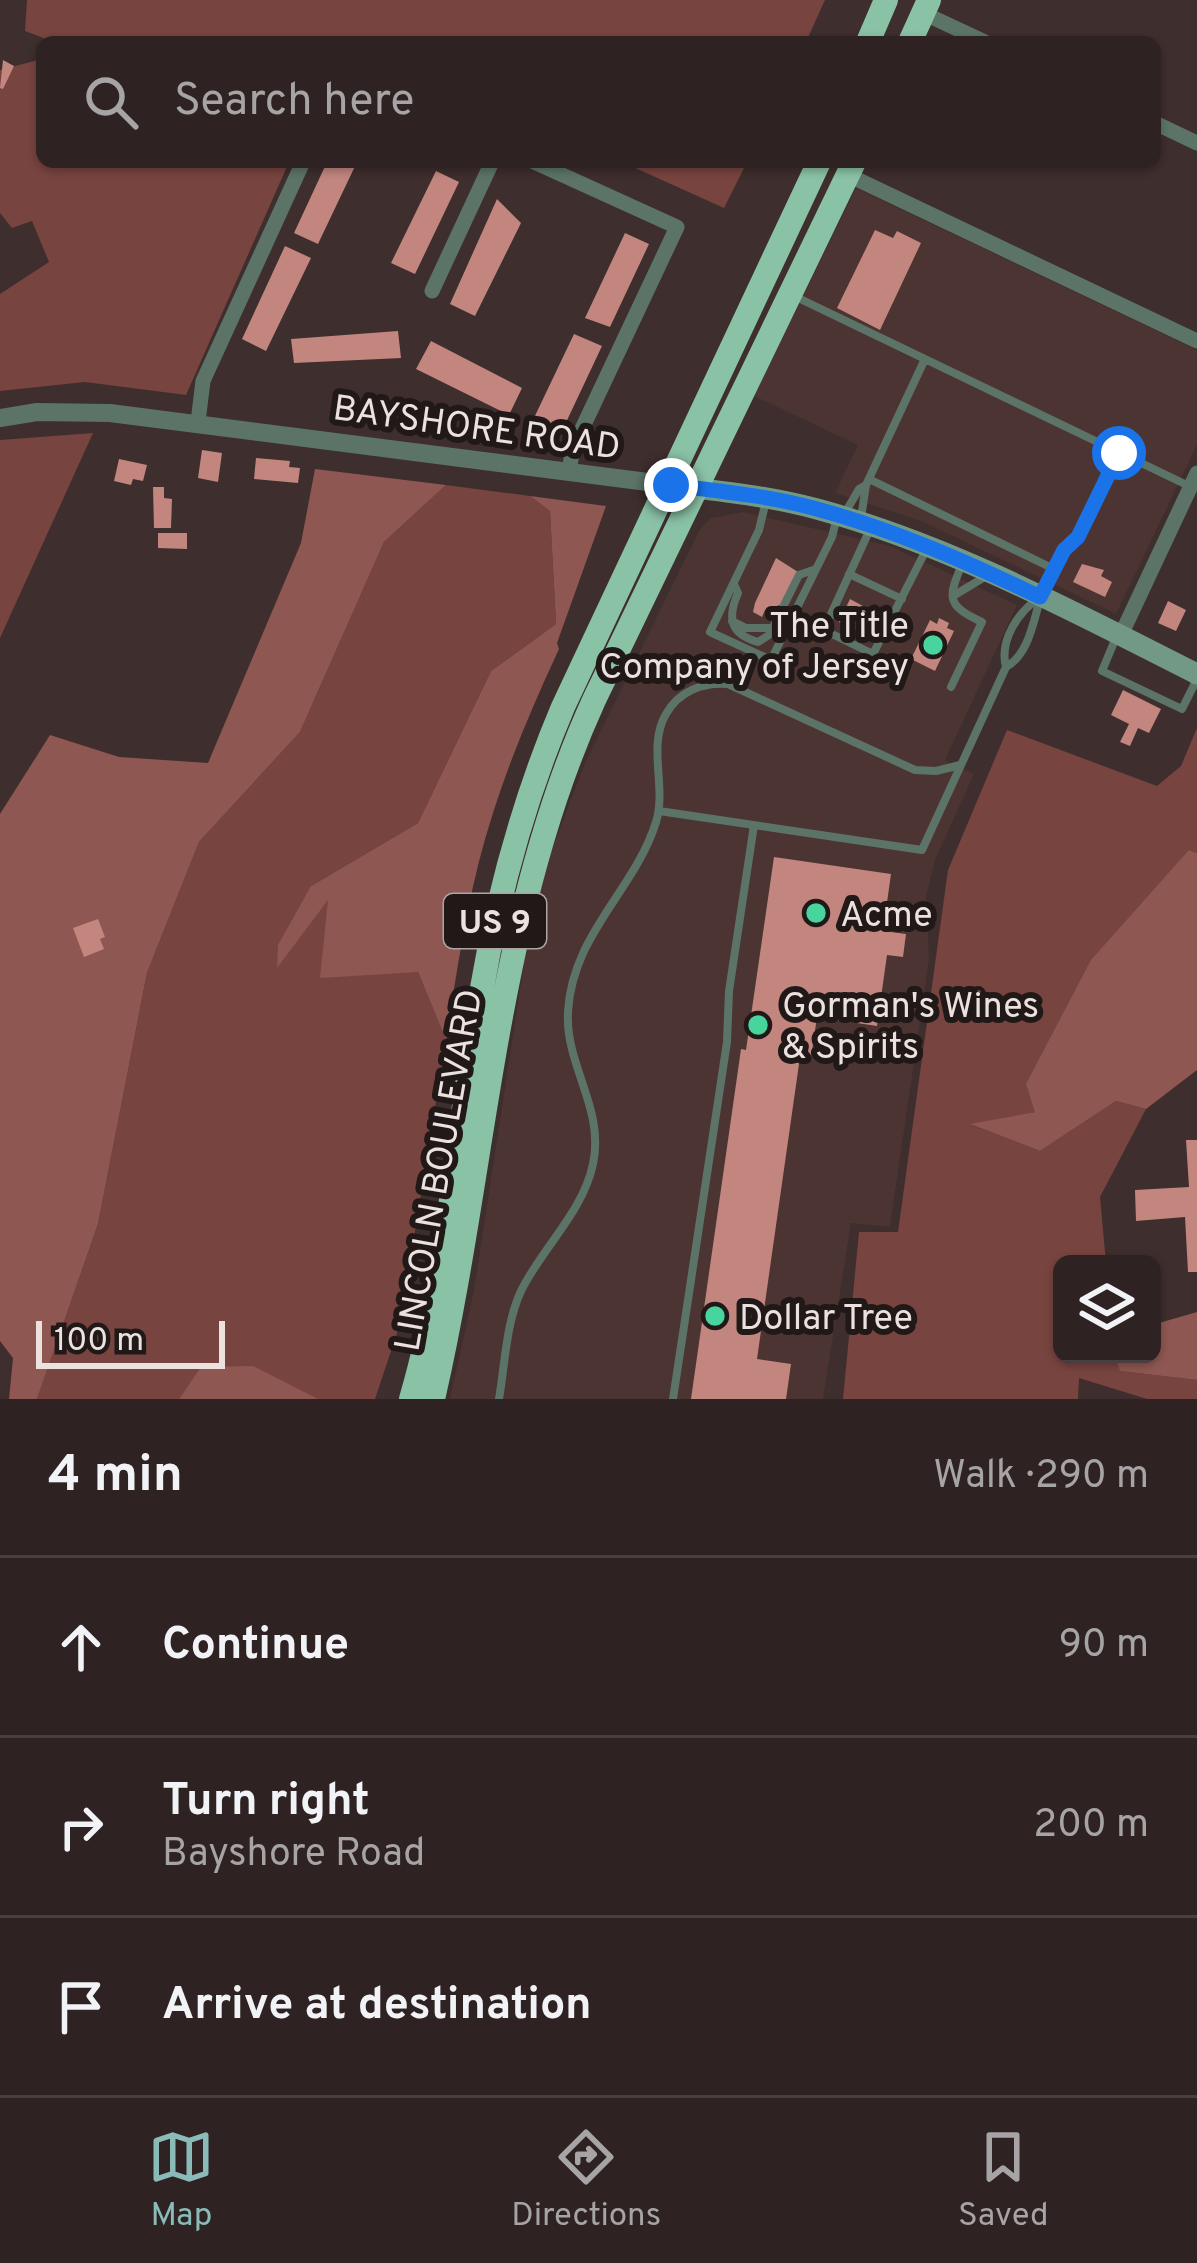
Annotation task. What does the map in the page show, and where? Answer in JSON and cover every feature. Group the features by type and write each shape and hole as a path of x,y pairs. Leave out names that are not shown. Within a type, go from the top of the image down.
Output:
{"highway":[{"path":"871,36 886,0"},
{"path":"913,36 926,6"},
{"name":"LINCOLN BOULEVARD","path":"411,1399 440,1270 479,1000 518,830 563,707 817,168"},
{"name":"LINCOLN BOULEVARD","path":"433,1399 463,1261 509,968 538,848 572,748 851,168"}],"main road":[{"name":"BAYSHORE ROAD","path":"671,485 766,499 929,545 1197,676"}],"street":[{"path":"926,6 975,36"},
{"path":"1161,126 1197,143"},
{"path":"198,422 203,382 300,168"},
{"path":"432,291 488,168"},
{"path":"547,168 676,226 573,448 569,471"},
{"path":"851,168 1197,341"},
{"name":"BAYSHORE ROAD","path":"0,418 82,412 198,422 671,485"},
{"path":"1119,634 1192,492"}],"lane":[{"path":"790,295 1192,492"},
{"path":"766,499 759,530 710,632 771,660 816,569 853,520 924,361"},
{"path":"659,812 922,850 1006,667 1016,662 1039,615 1040,597 1054,568 1078,537 1119,453"},
{"path":"868,482 859,489 849,574 827,623 828,632 873,655 929,545"},
{"path":"868,482 1054,568"},
{"path":"951,687 982,622 956,609 952,589 964,561"},
{"path":"734,583 738,593 730,620 737,632 754,641 766,639 800,575 816,569"},
{"path":"849,574 902,599"},
{"path":"953,596 991,574"},
{"path":"1006,667 1002,653 1022,609 1040,597"},
{"path":"1119,634 1102,671 1182,709 1197,676"},
{"path":"499,1399 518,1297 586,1188 595,1154 594,1111 569,1034 573,981 592,931 645,847 659,812 661,724 680,697 704,685 741,688 915,770 960,765"},
{"path":"673,1399 727,1042 728,992 754,824"}],"shaded area":[{"path":"27,0 825,0 809,36 38,36 25,31"},
{"path":"36,61 36,168 286,168 186,395 85,382 0,391 0,294 49,262 32,221 12,228 0,213 0,70"},
{"path":"635,168 744,168 724,208"},
{"path":"856,188 1197,350 1197,445 1116,614 921,521 835,493 858,445 754,396"},
{"path":"93,433 0,638 0,440"},
{"path":"315,469 446,485 384,542 300,732 199,842 147,973 98,1224 37,1399 9,1399 13,1358 0,1341 0,814 50,735 119,757 208,763 301,543"},
{"path":"446,485 530,496 550,511 556,624 491,671 418,823 311,886 418,972 446,1040 400,1324 375,1399 318,1399 202,1367 179,1399 37,1399 98,1224 147,973 199,842 300,732 384,542"},
{"path":"530,496 606,506 557,643 559,649 515,750 485,841 446,1040 418,972 320,978 328,900 277,968 278,945 311,886 418,823 491,671 556,624 550,511"},
{"path":"743,512 890,546 1017,605 945,760 974,774 935,860 926,897 929,959 890,1227 851,1223 823,1399 450,1399 474,1290 530,924 544,870 585,763 700,529 711,518"},
{"path":"1197,728 1197,853 1189,850 1035,1112 972,1125 1040,1151 1116,1101 1146,1109 1100,1197 1105,1255 1053,1255 1053,1363 1117,1363 1120,1371 1197,1380 1197,1399 1147,1399 1079,1378 1078,1399 843,1399 859,1232 898,1232 948,870 1007,730 1157,786 1181,766"},
{"path":"1189,850 1197,853 1197,1070 1146,1109 1116,1101 1040,1151 970,1124 1035,1112 1026,1084 1091,960"},
{"path":"1197,1312 1197,1380 1120,1371 1117,1363 1161,1363 1161,1322"},
{"path":"253,1366 318,1399 179,1399 201,1367"}],"building":[{"path":"3,60 14,66 3,89 0,88"},
{"path":"324,168 354,168 318,244 294,233"},
{"path":"436,171 459,182 415,274 391,263"},
{"path":"497,199 521,223 475,316 450,304"},
{"path":"875,230 893,238 897,231 921,243 880,330 837,308"},
{"path":"625,233 649,244 610,327 585,318"},
{"path":"285,246 311,258 266,351 242,339"},
{"path":"398,331 401,358 294,363 291,339"},
{"path":"574,334 602,346 561,433 533,420"},
{"path":"431,341 522,388 509,415 416,369"},
{"path":"202,450 222,453 218,482 198,478"},
{"path":"256,458 290,461 289,467 300,468 298,483 254,479"},
{"path":"119,459 147,465 143,481 133,479 131,485 114,481"},
{"path":"153,487 164,487 164,498 172,499 171,528 154,528"},
{"path":"158,533 187,533 187,549 158,548"},
{"path":"776,558 798,572 781,606 774,614 765,610 762,617 753,612 755,603"},
{"path":"1082,564 1104,570 1101,576 1112,582 1105,597 1073,582"},
{"path":"850,599 896,624 890,637 839,622"},
{"path":"1168,601 1186,610 1176,631 1158,623"},
{"name":"The Title Company of Jersey","path":"939,618 954,631 935,671 911,659 930,620 937,624"},
{"path":"1123,690 1161,709 1149,733 1138,728 1130,746 1120,742 1129,724 1111,715"},
{"path":"774,857 891,874 883,931 906,934 903,957 887,955 877,1026 817,1017 811,1058 800,1057 757,1359 791,1364 786,1399 691,1399 741,1049 746,1050"},
{"path":"98,919 104,949 84,957 73,928"},
{"path":"1186,1140 1197,1140 1197,1272 1188,1272 1185,1217 1136,1221 1135,1190 1189,1187"}],"place":[{"name":"The Title Company of Jersey","path":"933,645"},
{"name":"Acme","path":"816,913"},
{"name":"Gorman's Wines & Spirits","path":"758,1025"},
{"name":"Dollar Tree","path":"715,1316"}],"route":[{"path":"671,485 797,504 885,529 1040,597 1064,550 1078,537 1119,453"}]}
